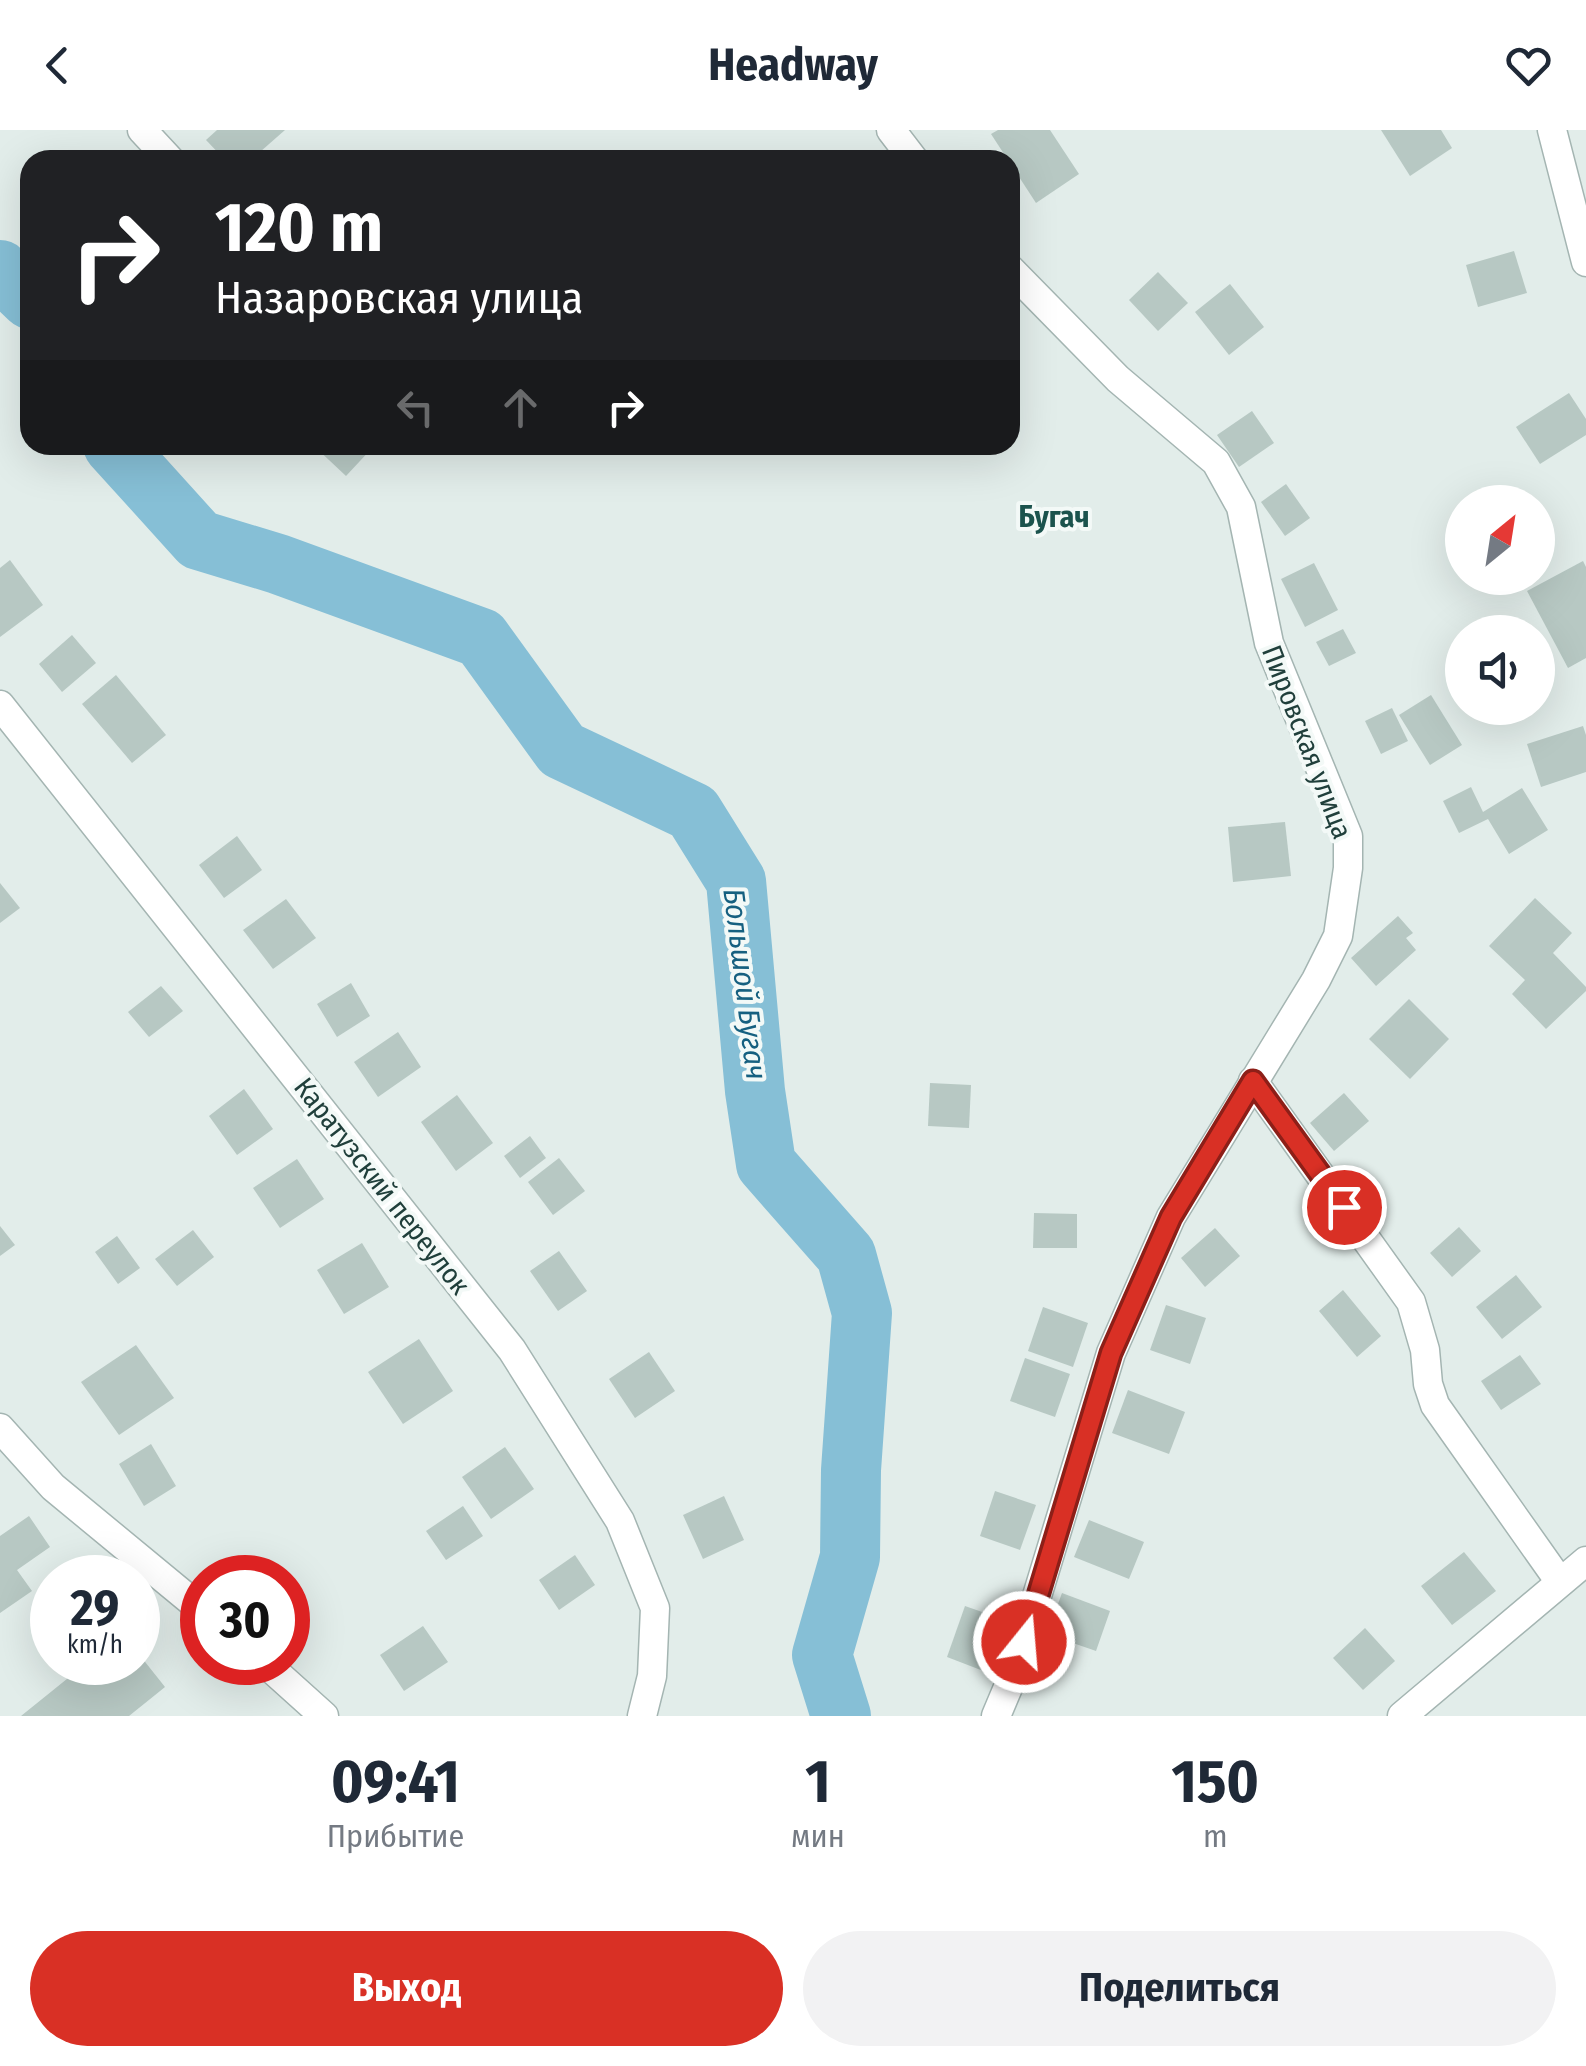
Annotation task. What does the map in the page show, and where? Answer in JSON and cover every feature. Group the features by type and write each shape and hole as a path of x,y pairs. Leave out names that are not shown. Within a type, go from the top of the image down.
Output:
{"street":[{"path":"142,130 161,150"},
{"path":"891,130 906,150"},
{"path":"1552,130 1586,262"},
{"name":"Пировская улица","path":"996,1716 1012,1678 1111,1353 1171,1217 1316,980 1338,936 1348,868 1348,836 1268,642 1241,507 1216,462 1118,379 1020,279"},
{"name":"Каратузский переулок","path":"0,706 512,1350 620,1521 654,1608 652,1676 642,1716"},
{"path":"1253,1081 1411,1302 1436,1405 1560,1582"},
{"path":"0,1428 54,1488 180,1592"},
{"path":"1402,1716 1586,1561"},
{"path":"290,1685 324,1716"}],"building":[{"path":"217,130 285,130 262,150 216,150 206,140"},
{"path":"998,130 1050,130 1079,174 1036,203 1020,178 1020,150 1001,150 991,134"},
{"path":"1381,130 1441,130 1452,148 1410,176"},
{"path":"1514,251 1527,293 1478,307 1466,265"},
{"path":"1158,272 1188,303 1158,331 1129,300"},
{"path":"1230,284 1264,327 1229,355 1195,312"},
{"path":"1569,393 1586,419 1586,435 1540,464 1516,427"},
{"path":"1252,411 1274,443 1239,467 1217,435"},
{"path":"324,455 366,455 346,476"},
{"path":"1286,484 1310,518 1285,536 1261,502"},
{"path":"10,560 43,605 0,637 0,568"},
{"path":"1583,561 1586,567 1586,658 1568,668 1555,644 1555,615 1540,615 1529,595 1555,595 1555,576"},
{"path":"1314,563 1338,610 1305,627 1281,579"},
{"path":"1343,629 1356,653 1329,666 1316,642"},
{"path":"72,635 96,663 62,692 39,664"},
{"path":"116,675 166,735 132,763 82,704"},
{"path":"1431,695 1445,718 1445,725 1450,725 1462,745 1430,765 1399,715"},
{"path":"1392,708 1408,741 1381,754 1365,721"},
{"path":"1583,726 1586,772 1541,787 1527,744"},
{"path":"1471,787 1483,812 1522,788 1548,830 1509,854 1488,819 1459,833 1443,801"},
{"path":"1285,822 1291,876 1233,882 1228,827"},
{"path":"237,836 262,870 224,898 199,865"},
{"path":"0,883 20,908 0,923"},
{"path":"1535,898 1572,933 1553,953 1586,987 1546,1029 1512,994 1525,980 1489,946"},
{"path":"286,899 316,938 273,969 243,930"},
{"path":"1398,916 1413,933 1406,938 1416,950 1376,986 1351,958"},
{"path":"351,983 370,1016 337,1037 317,1004"},
{"path":"161,986 183,1011 149,1037 128,1012"},
{"path":"1409,999 1449,1039 1410,1079 1369,1039"},
{"path":"398,1032 421,1067 378,1097 354,1062"},
{"path":"930,1083 971,1085 969,1128 928,1126"},
{"path":"244,1089 273,1129 237,1155 209,1116"},
{"path":"1344,1093 1369,1121 1334,1151 1310,1123"},
{"path":"457,1095 493,1143 456,1171 421,1122"},
{"path":"530,1136 546,1158 520,1178 504,1156"},
{"path":"559,1158 585,1191 553,1215 528,1182"},
{"path":"297,1159 324,1199 280,1228 253,1188"},
{"path":"1034,1213 1077,1214 1077,1248 1033,1248"},
{"path":"0,1226 15,1245 0,1256"},
{"path":"1459,1227 1481,1251 1452,1277 1430,1253"},
{"path":"1215,1228 1240,1256 1205,1287 1181,1258"},
{"path":"193,1230 214,1257 177,1286 155,1259"},
{"path":"117,1236 140,1268 118,1284 95,1252"},
{"path":"362,1243 389,1287 344,1314 317,1270"},
{"path":"559,1251 587,1291 558,1311 530,1271"},
{"path":"1516,1275 1542,1307 1502,1339 1476,1307"},
{"path":"1343,1290 1381,1336 1357,1357 1319,1311"},
{"path":"1166,1305 1206,1318 1190,1364 1150,1350"},
{"path":"1043,1307 1088,1323 1073,1367 1028,1351"},
{"path":"419,1339 453,1391 403,1424 368,1372"},
{"path":"136,1345 174,1398 119,1435 81,1382"},
{"path":"649,1352 675,1391 635,1418 609,1379"},
{"path":"1520,1355 1541,1384 1501,1410 1481,1381"},
{"path":"1025,1358 1070,1374 1055,1417 1010,1401"},
{"path":"1128,1390 1185,1412 1169,1454 1112,1433"},
{"path":"151,1444 176,1486 144,1506 119,1464"},
{"path":"505,1447 534,1489 491,1519 462,1477"},
{"path":"995,1491 1036,1505 1020,1550 980,1536"},
{"path":"724,1496 744,1540 703,1559 683,1515"},
{"path":"463,1506 483,1536 446,1560 426,1531"},
{"path":"29,1516 50,1547 39,1555 30,1555 30,1561 17,1570 30,1592 0,1613 0,1536"},
{"path":"1089,1520 1144,1542 1129,1579 1074,1557"},
{"path":"1464,1552 1496,1591 1452,1625 1421,1586"},
{"path":"575,1555 595,1585 559,1610 539,1580"},
{"path":"1062,1593 1110,1611 1096,1651 1047,1634"},
{"path":"965,1606 1005,1620 986,1672 947,1657"},
{"path":"423,1626 448,1662 404,1691 380,1655"},
{"path":"1365,1628 1395,1661 1363,1690 1333,1658"},
{"path":"160,1681 165,1687 129,1716 21,1716 59,1685 160,1685"}],"waterway":[{"name":"Большой Бугач","path":"0,270 20,289"},
{"name":"Большой Бугач","path":"122,455 199,540 278,564 481,638 562,750 693,812 736,881 755,1091 766,1164 846,1255 862,1313 851,1470 850,1557 822,1655 841,1716"}],"district":[{"name":"Бугач","path":"1054,517"}],"route":[{"path":"1024,1642 1111,1353 1171,1217 1253,1081 1344,1207"}]}
